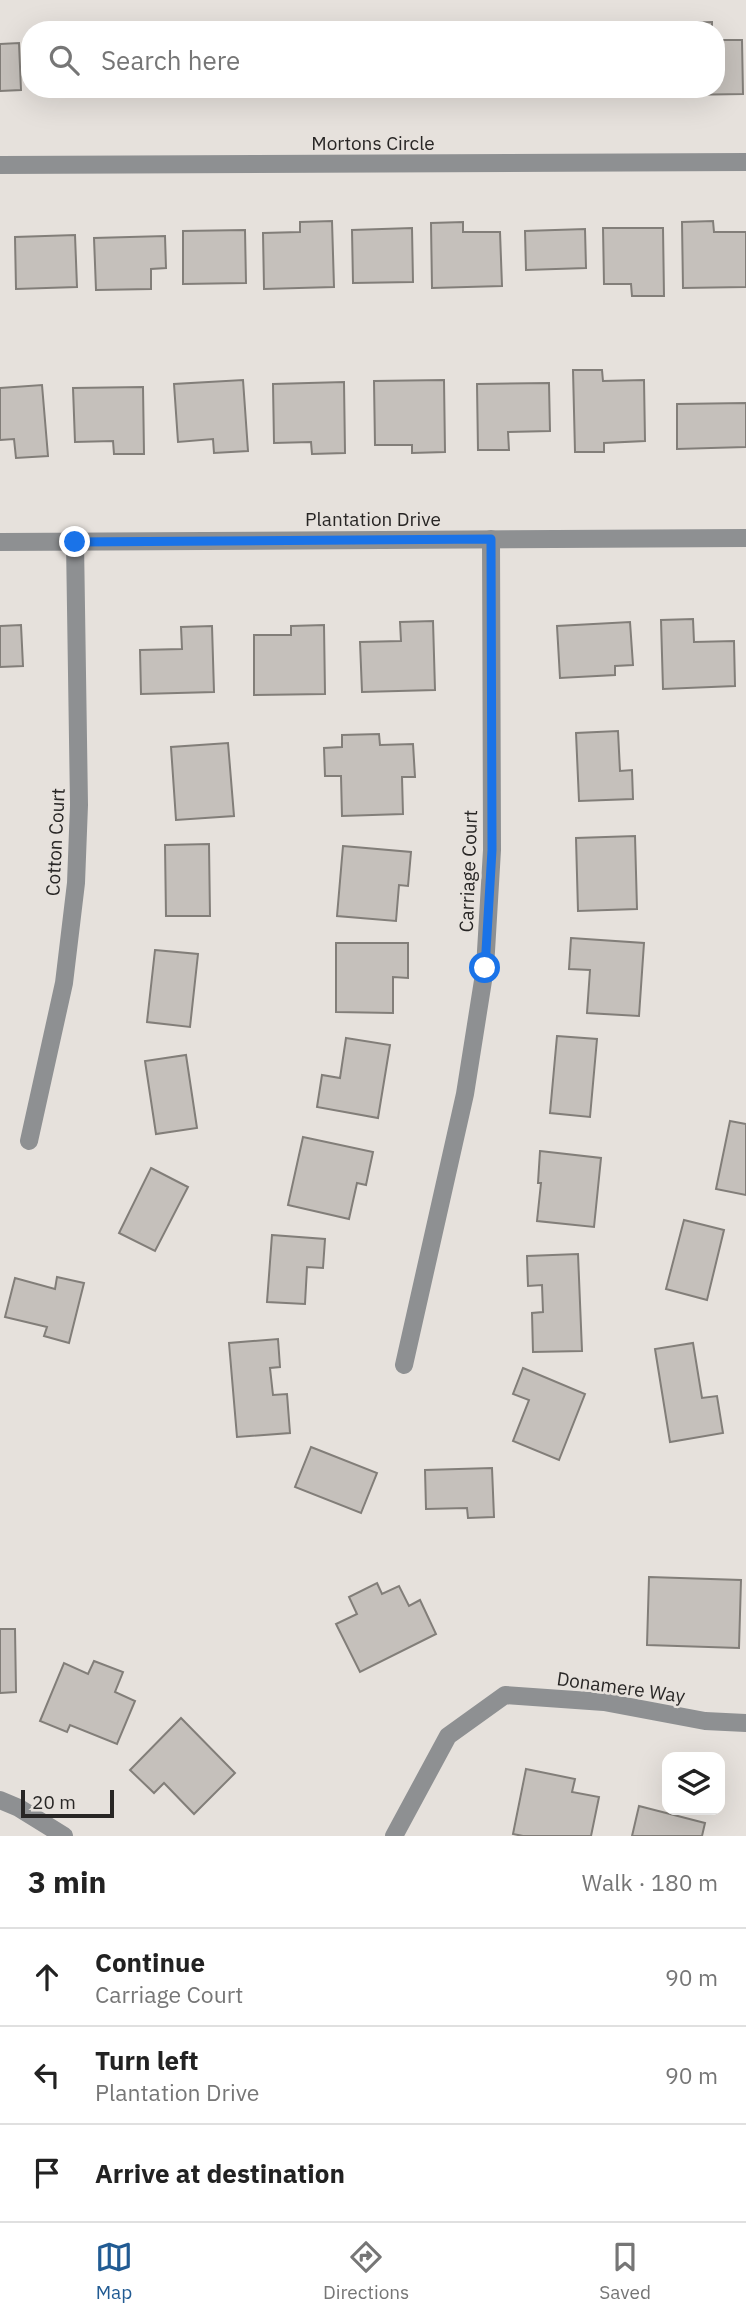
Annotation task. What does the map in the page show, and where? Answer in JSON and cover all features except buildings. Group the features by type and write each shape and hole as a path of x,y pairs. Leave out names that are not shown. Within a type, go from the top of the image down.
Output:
{"street":[{"name":"Mortons Circle","path":"0,165 746,162"},
{"name":"Plantation Drive","path":"0,542 746,538"},
{"name":"Carriage Court","path":"404,1365 465,1094 485,968 492,850 491,539"},
{"name":"Cotton Court","path":"29,1141 64,983 76,883 79,805 75,542"},
{"name":"Donamere Way","path":"394,1836 449,1736 505,1695 604,1702 705,1721 746,1723"},
{"path":"0,1800 19,1808 64,1836"}],"route":[{"path":"75,542 491,539 492,850 485,968"}]}
